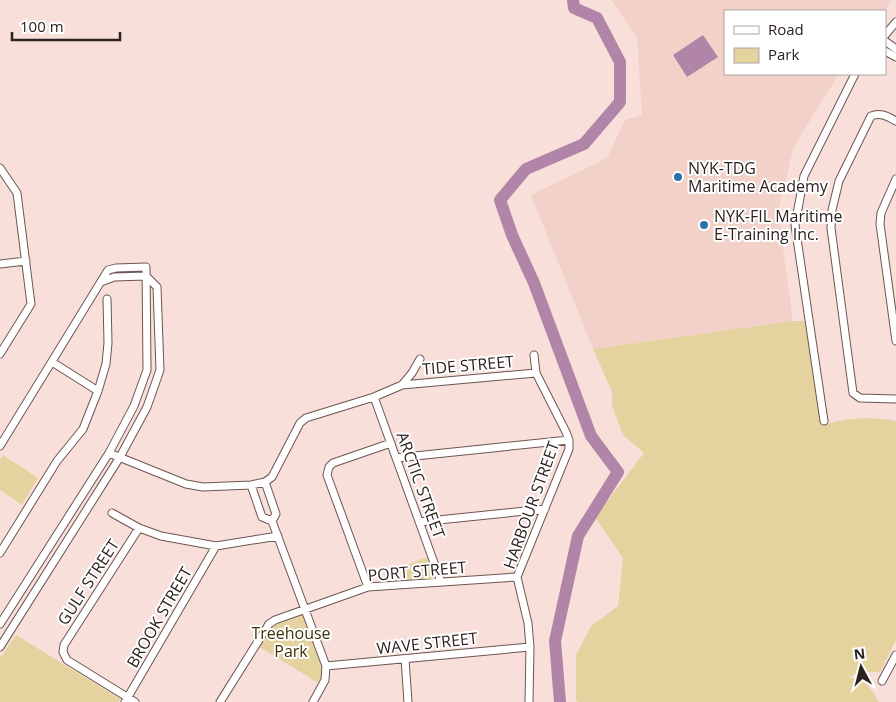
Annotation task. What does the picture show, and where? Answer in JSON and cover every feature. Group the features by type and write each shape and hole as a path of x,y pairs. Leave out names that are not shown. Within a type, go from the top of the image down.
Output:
{"street":[{"path":"886,34 896,22"},
{"path":"824,420 795,225 804,176 854,75"},
{"path":"896,121 882,114 871,116 839,181 832,210 831,228 853,393 860,398 896,399"},
{"path":"0,168 17,193 31,304 0,354"},
{"path":"896,179 880,213 880,224 896,341"},
{"path":"0,264 26,261"},
{"path":"0,446 108,270 146,267 146,370 134,406 109,453 0,624"},
{"path":"0,648 120,457 147,407 160,370 157,287 146,276 114,277 101,282"},
{"path":"0,553 57,461 83,429 106,364 108,344 107,299"},
{"name":"HARBOUR STREET","path":"529,702 530,647 526,610 517,577 569,449 569,440 536,373 534,354"},
{"path":"109,453 186,484 203,487 251,485 265,482 272,477 300,423 306,418 374,397 402,385 420,359"},
{"path":"52,362 98,390"},
{"name":"TIDE STREET","path":"402,385 536,373"},
{"name":"ARCTIC STREET","path":"374,397 441,582"},
{"path":"396,458 569,440"},
{"path":"368,587 327,475 329,467 333,463 391,443"},
{"path":"265,482 276,514 272,521"},
{"path":"251,485 262,517 272,521 326,666 325,680 313,702"},
{"path":"420,522 545,509"},
{"path":"112,512 139,528 169,538 216,546 278,536"},
{"name":"GULF STREET","path":"127,700 67,660 63,652 64,645 139,528"},
{"name":"BROOK STREET","path":"127,700 216,546"},
{"name":"PORT STREET","path":"220,702 269,624 275,620 368,587 517,577"},
{"name":"WAVE STREET","path":"326,666 530,647"},
{"path":"882,680 896,655"},
{"path":"405,659 408,702"},
{"path":"127,700 136,702"}],"shaded area":[{"name":"NYK-TDG Maritime Academy","path":"611,0 892,0 885,10 724,10 724,75 838,75 794,146 778,211 793,321 593,349 531,195 607,158 625,120 642,115 637,37"},
{"path":"703,35 718,57 687,77 673,55"}],"green space":[{"path":"793,321 805,321 821,425 858,418 896,421 896,640 880,672 861,672 848,677 859,680 867,685 879,702 578,702 576,700 576,655 591,626 618,606 623,558 595,517 644,453 623,435 612,406 612,392 593,349"},
{"path":"3,455 38,478 22,505 0,490 0,460"},
{"path":"427,557 434,579 403,580 401,567"},
{"name":"Treehouse Park","path":"303,614 321,666 322,677 317,682 259,647 271,627"},
{"path":"16,635 120,699 119,702 0,702 0,658"}],"waterway":[{"path":"560,702 555,641 578,536 618,472 591,436 534,283 512,235 500,200 526,169 584,144 620,102 620,62 597,18 574,8 573,0"}],"place":[{"name":"NYK-TDG Maritime Academy","path":"678,177"},
{"name":"NYK-FIL Maritime E-Training Inc.","path":"704,225"}]}
